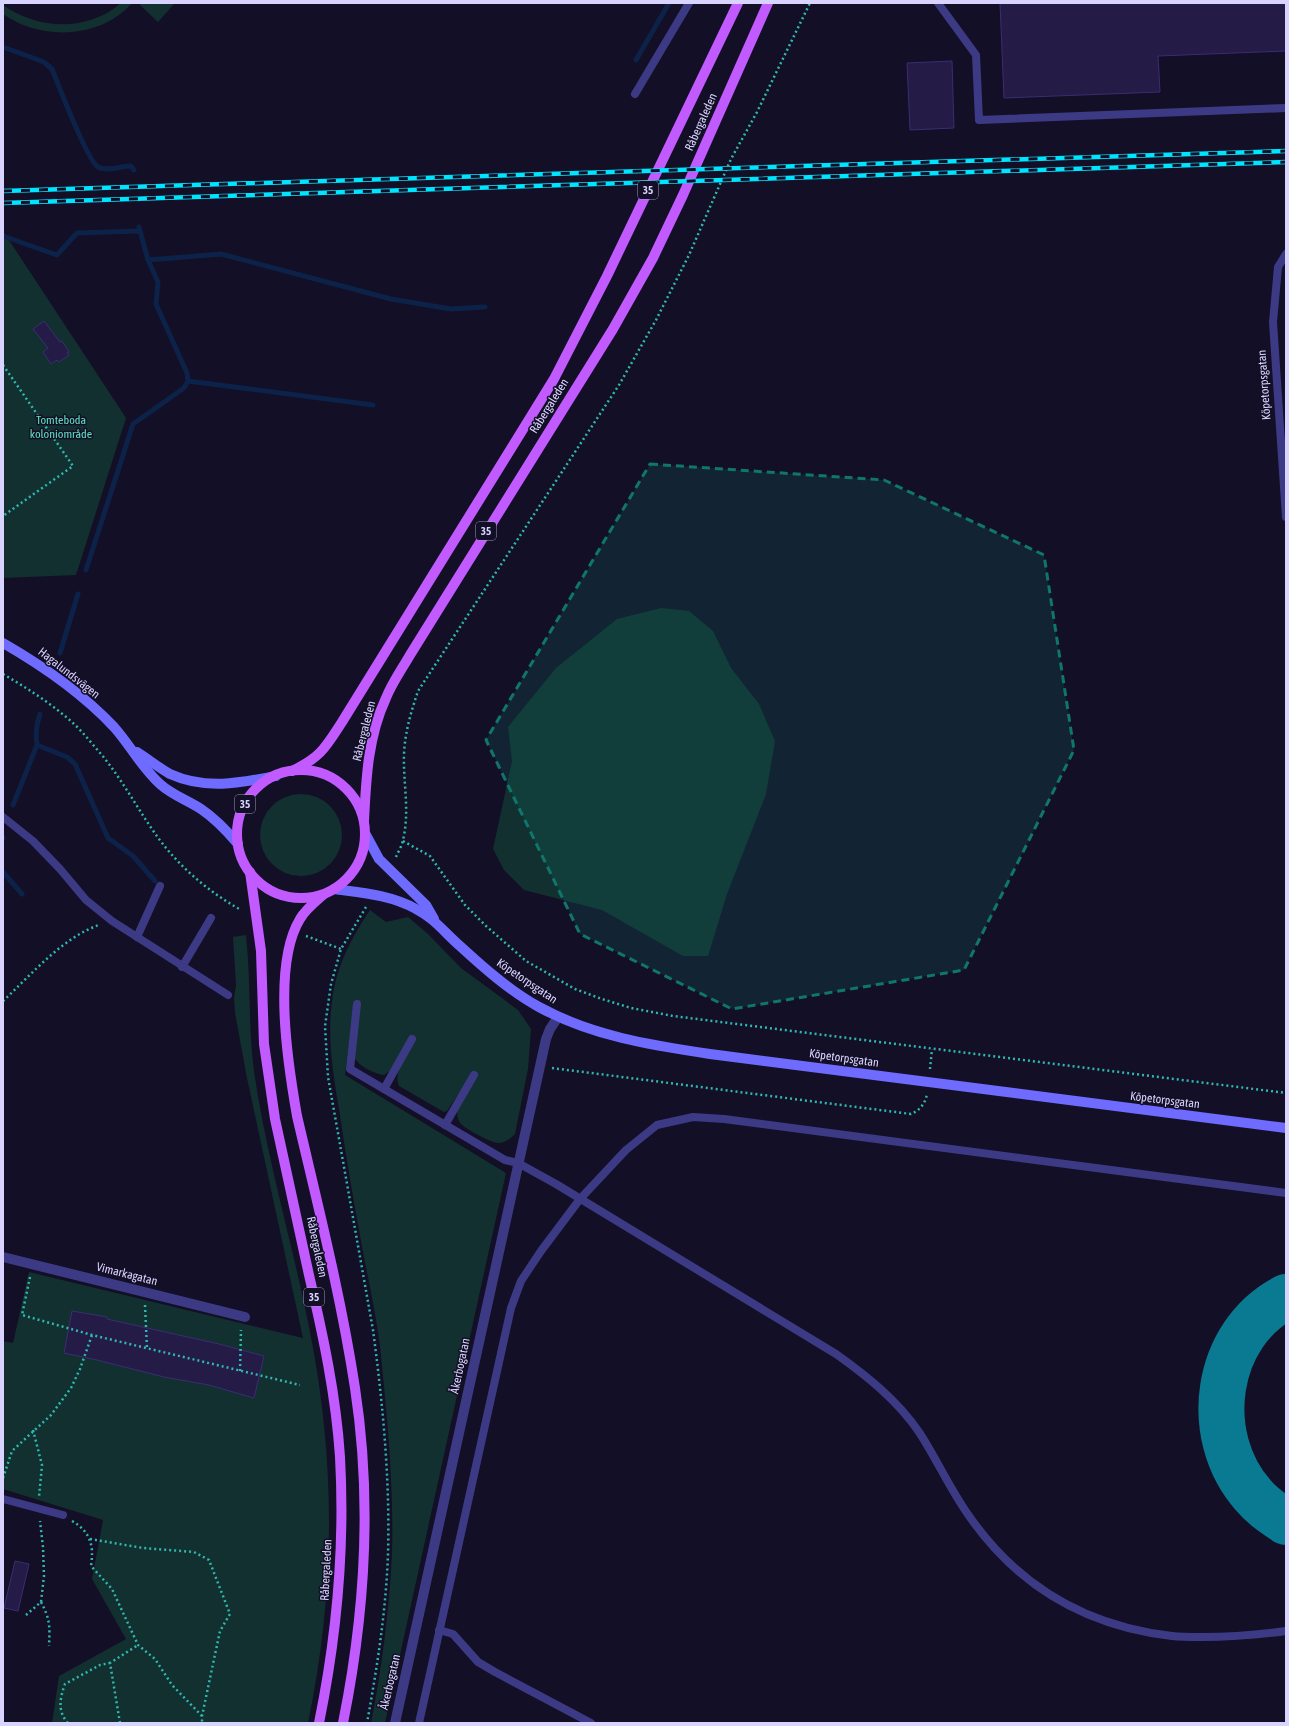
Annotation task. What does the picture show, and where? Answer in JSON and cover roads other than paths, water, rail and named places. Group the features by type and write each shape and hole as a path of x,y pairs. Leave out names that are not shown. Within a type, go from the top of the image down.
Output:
{"main road":[{"name":"Råbergaleden","path":"292,771 308,763 322,752 554,379 610,269 738,3"},
{"name":"Råbergaleden","path":"364,821 366,774 370,750 377,721 386,698 410,655 613,329 653,258 683,195 768,3"},
{"name":"35","path":"301,770 320,773 338,782 352,795 357,803 364,821 366,835 363,851 357,866 347,879 323,895 303,899 282,896 264,887 250,872 242,859 238,844 238,823 245,804 258,787 276,776 292,771 301,770"},
{"name":"Råbergaleden","path":"250,872 261,951 264,1036 269,1084 275,1119 323,1338 332,1392 340,1456 341,1513 338,1607 333,1649 320,1723"},
{"name":"Råbergaleden","path":"323,895 304,913 294,932 287,962 284,1006 286,1044 297,1116 346,1335 355,1389 362,1456 364,1514 361,1602 343,1723"}],"street":[{"name":"Hagalundsvägen","path":"3,643 29,658 75,691 114,727 149,773 160,784 172,794 200,808 222,824 238,844"},
{"name":"Hagalundsvägen","path":"130,748 169,773 188,781 210,785 235,783 276,776"},
{"name":"Köpetorpsgatan","path":"366,835 379,859 426,906 435,921 458,945 498,979 538,1006 558,1017 594,1031 643,1043 710,1054 1286,1128"},
{"name":"Köpetorpsgatan","path":"334,889 381,895 398,900 435,921"},
{"name":"Åkerbogatan","path":"395,1723 546,1039 550,1029 558,1017"},
{"name":"Vimarkagatan","path":"3,1257 243,1316"}],"lane":[{"path":"635,94 689,3"},
{"path":"938,3 976,55 979,120 1286,108"},
{"name":"Köpetorpsgatan","path":"1286,254 1278,267 1273,322 1286,517"},
{"path":"3,817 33,841 60,869 86,900 112,921 228,995"},
{"path":"137,937 160,886"},
{"path":"182,967 211,918"},
{"path":"357,1004 350,1069 506,1160 518,1163 556,1184 836,1354 882,1389 918,1431 966,1511 985,1538 1021,1575 1042,1590 1089,1615 1116,1626 1173,1637 1239,1636 1286,1631"},
{"path":"384,1089 412,1039"},
{"path":"445,1124 474,1075"},
{"path":"419,1723 511,1308 521,1281 541,1251 580,1199 626,1150 658,1125 693,1117 724,1118 1286,1193"},
{"path":"3,1499 63,1515"},
{"path":"439,1630 453,1634 478,1662 591,1723"}],"waterway":[{"path":"636,60 669,3"},
{"path":"3,47 44,62 52,69 87,152 98,167 110,169 131,166 134,170"},
{"path":"86,570 133,424 184,388 188,381 187,373 156,304 158,282 148,260 139,227"},
{"path":"3,236 57,255 77,233 139,231"},
{"path":"148,260 221,254 391,299 451,309 485,307"},
{"path":"188,381 373,405"},
{"path":"60,653 78,594"},
{"path":"13,805 37,745 36,729 40,714"},
{"path":"37,745 67,757 75,764 108,838 133,856 155,881"},
{"path":"3,872 22,894"}],"railway":[{"path":"3,191 1286,151"},
{"path":"3,203 1286,162"}],"park label":[{"name":"Tomteboda koloniområde","path":"61,427"}]}
